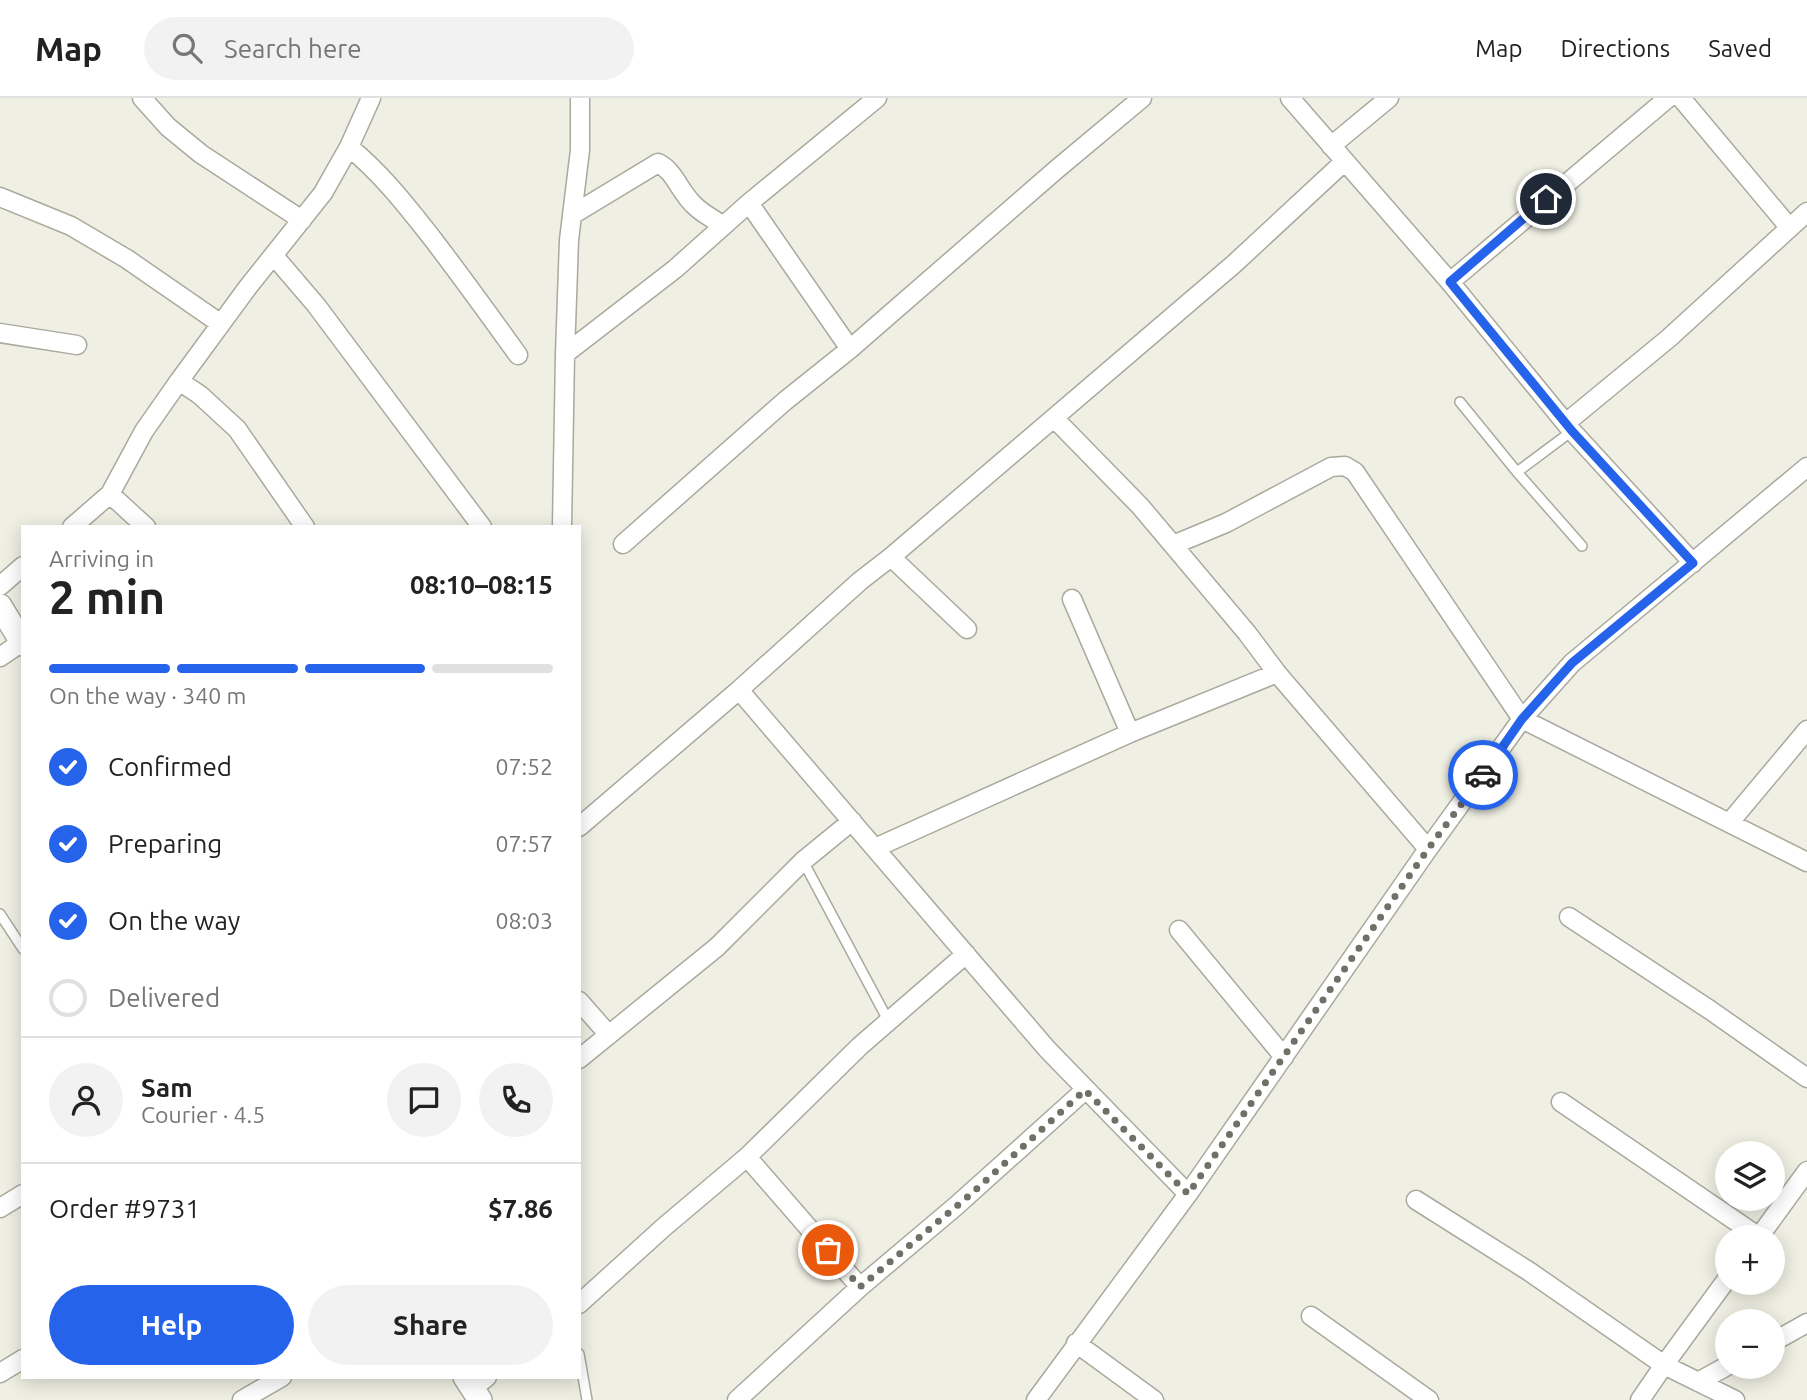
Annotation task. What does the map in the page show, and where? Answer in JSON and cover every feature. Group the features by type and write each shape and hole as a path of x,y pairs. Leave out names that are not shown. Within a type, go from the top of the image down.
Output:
{"main road":[{"path":"0,606 21,641"}],"street":[{"path":"74,525 110,494 144,431 179,381 323,193 371,98"},
{"path":"562,525 565,354 572,215 580,150 580,98"},
{"path":"565,354 675,269 749,203 877,98"},
{"path":"623,544 785,401 850,349 1142,98"},
{"path":"1290,98 1450,282 1569,427 1693,563"},
{"path":"1331,146 1389,98"},
{"path":"1450,282 1668,98"},
{"path":"1681,98 1789,227"},
{"path":"149,101 168,127 201,154 302,220"},
{"path":"349,146 375,168 393,189 461,275 518,355"},
{"path":"581,825 739,690 860,580 891,557 1234,264 1345,162"},
{"path":"572,215 658,163 668,167 682,192 695,206 723,226"},
{"path":"0,197 71,226 127,259 221,324"},
{"path":"749,203 850,349"},
{"path":"1569,427 1807,212"},
{"path":"274,256 316,304 481,525"},
{"path":"0,333 77,345"},
{"path":"179,381 200,395 237,429 304,525"},
{"path":"1054,418 1140,506 1277,673 1428,849"},
{"path":"1173,545 1226,523 1331,467 1345,466 1355,471 1522,719 1807,862"},
{"path":"1036,1400 1188,1194 1428,849 1522,719 1572,663 1807,467"},
{"path":"110,494 144,525"},
{"path":"891,557 967,629"},
{"path":"0,586 21,568"},
{"path":"1072,599 1130,733"},
{"path":"0,657 21,644"},
{"path":"875,848 1130,733 1277,673"},
{"path":"739,690 1085,1090 1188,1194"},
{"path":"1730,822 1807,730"},
{"path":"581,1057 717,947 803,861 852,821"},
{"path":"1569,916 1807,1078"},
{"path":"1179,930 1284,1057"},
{"path":"581,1302 747,1157 888,1022 966,954"},
{"path":"581,1003 609,1034"},
{"path":"737,1400 860,1287 965,1199 1085,1090"},
{"path":"1561,1102 1741,1225"},
{"path":"747,1157 860,1287"},
{"path":"1768,1225 1807,1171"},
{"path":"0,1208 21,1195"},
{"path":"1416,1200 1530,1272 1664,1365 1735,1400"},
{"path":"1640,1400 1715,1295"},
{"path":"1311,1316 1429,1400"},
{"path":"1785,1335 1807,1323"},
{"path":"1076,1343 1154,1400"},
{"path":"0,1373 21,1360"},
{"path":"1698,1382 1715,1373"},
{"path":"242,1400 279,1379"}],"lane":[{"path":"1460,402 1582,546"},
{"path":"1517,472 1569,427"},
{"path":"803,861 888,1022"},
{"path":"0,914 21,946"},
{"path":"582,1377 587,1400"}],"way so far":[{"path":"828,1250 860,1287 971,1194 1085,1090 1188,1194 1428,849 1483,775"}],"route":[{"path":"1483,775 1522,719 1572,663 1693,563 1572,431 1450,282 1546,199"}]}
